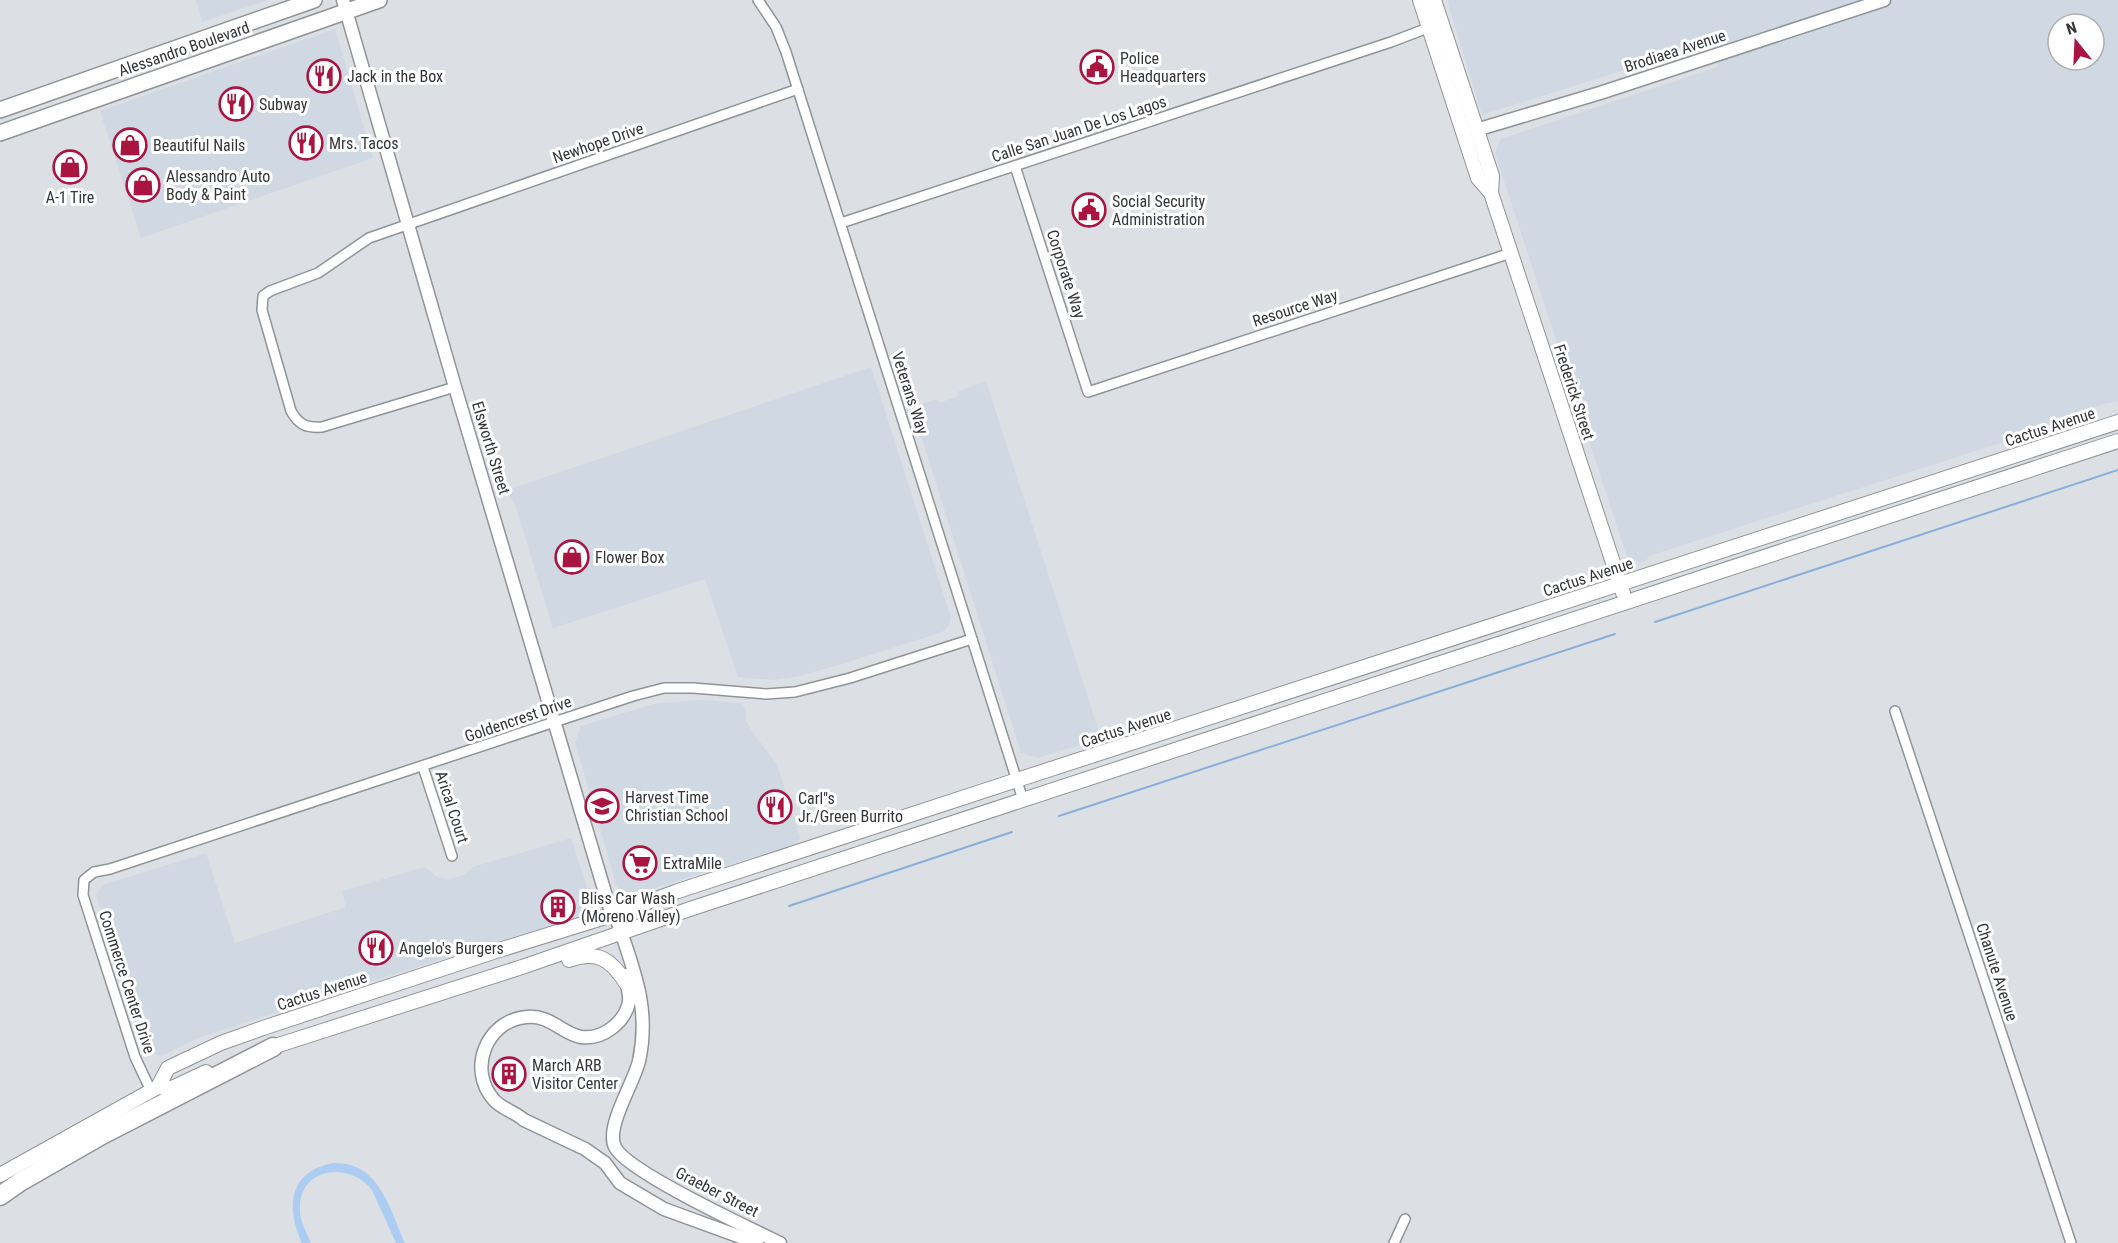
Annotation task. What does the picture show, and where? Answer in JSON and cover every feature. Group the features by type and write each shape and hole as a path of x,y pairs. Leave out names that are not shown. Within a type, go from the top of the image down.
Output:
{"highway":[{"path":"0,1196 102,1135 273,1047"}],"main road":[{"name":"Alessandro Boulevard","path":"0,110 314,0"},
{"name":"Alessandro Boulevard","path":"0,133 345,6 379,0"},
{"name":"Frederick Street","path":"1420,0 1435,26 1476,130 1492,176 1491,193"},
{"name":"Frederick Street","path":"1434,0 1435,26 1479,178 1491,193 1626,602"},
{"path":"136,62 143,82"},
{"name":"Cactus Avenue","path":"154,1089 168,1068 221,1043 610,913 2118,422"},
{"name":"Cactus Avenue","path":"0,1175 154,1089 172,1088 240,1058 2118,441"},
{"path":"522,967 562,962 584,955 592,956 615,967 626,983"}],"street":[{"name":"Veterans Way","path":"758,0 776,27 798,89 1023,800"},
{"name":"Brodiaea Avenue","path":"1476,130 1600,93 1884,0"},
{"name":"Elsworth Street","path":"345,6 617,935"},
{"name":"Calle San Juan De Los Lagos","path":"841,223 1435,26"},
{"name":"Newhope Drive","path":"455,387 322,427 307,428 291,411 264,319 261,306 263,296 270,291 318,273 369,238 798,89"},
{"name":"Corporate Way","path":"1015,166 1088,392"},
{"name":"Resource Way","path":"1088,392 1511,254"},
{"name":"Goldencrest Drive","path":"84,880 94,872 120,866 633,696 664,688 766,694 795,692 850,678 972,639"},
{"name":"Chanute Avenue","path":"1895,711 2071,1243"},
{"name":"Arical Court","path":"423,767 452,856"},
{"name":"Commerce Center Drive","path":"84,880 83,895 135,1057 154,1089"},
{"path":"593,1044 613,1028 627,1008 629,995 617,935"},
{"name":"Graeber Street","path":"617,935 640,992 644,1021 639,1060 613,1132 615,1147 620,1155 639,1170 780,1243"},
{"name":"Graeber Street","path":"608,1031 581,1037 548,1020 537,1017 515,1019 495,1030 489,1039 483,1051 483,1082 495,1101 524,1120 585,1149 604,1163 620,1183 631,1190 664,1209 757,1243"},
{"path":"1394,1243 1405,1219"}],"shaded area":[{"path":"196,0 268,0 202,22"},
{"path":"1447,0 2118,0 2118,402 2081,411 2078,418 1649,556 1646,561 1640,563 1627,557 1495,153 1501,139 1718,67 1710,43 1482,115"},
{"path":"335,29 373,158 141,238 100,111"},
{"path":"871,367 951,618 948,627 942,632 795,677 773,680 738,677 705,579 553,628 516,507 507,490"},
{"path":"986,381 1101,738 1038,758 1021,753 912,407 937,399 939,403 959,396 957,392"},
{"path":"701,700 741,703 746,710 746,721 777,765 800,837 799,841 632,895 617,887 575,742 581,726 654,704"},
{"path":"571,838 591,900 583,915 201,1037 161,1056 147,1051 96,895 102,885 206,853 235,943 346,907 342,891 425,867 437,877 447,879 462,876 473,867"},
{"path":"333,1163 349,1164 372,1178 388,1202 405,1243 396,1243 372,1190 363,1181 340,1172 317,1176 308,1183 302,1194 301,1216 311,1243 302,1243 294,1217 295,1193 299,1183 307,1174"}],"waterway":[{"path":"1655,622 2118,470"},
{"path":"1059,816 1615,634"},
{"path":"789,906 1012,832"}],"place":[{"name":"Police Headquarters","path":"1097,67"},
{"name":"Jack in the Box","path":"324,76"},
{"name":"Subway","path":"236,104"},
{"name":"Mrs. Tacos","path":"306,143"},
{"name":"Beautiful Nails","path":"130,145"},
{"name":"A-1 Tire","path":"70,167"},
{"name":"Alessandro Auto Body & Paint","path":"143,185"},
{"name":"Social Security Administration","path":"1089,210"},
{"name":"Flower Box","path":"572,557"},
{"name":"Harvest Time Christian School","path":"602,806"},
{"name":"Carl''s Jr./Green Burrito","path":"775,807"},
{"name":"ExtraMile","path":"640,863"},
{"name":"Bliss Car Wash (Moreno Valley)","path":"558,907"},
{"name":"Angelo's Burgers","path":"376,948"},
{"name":"March ARB Visitor Center","path":"509,1074"}]}
